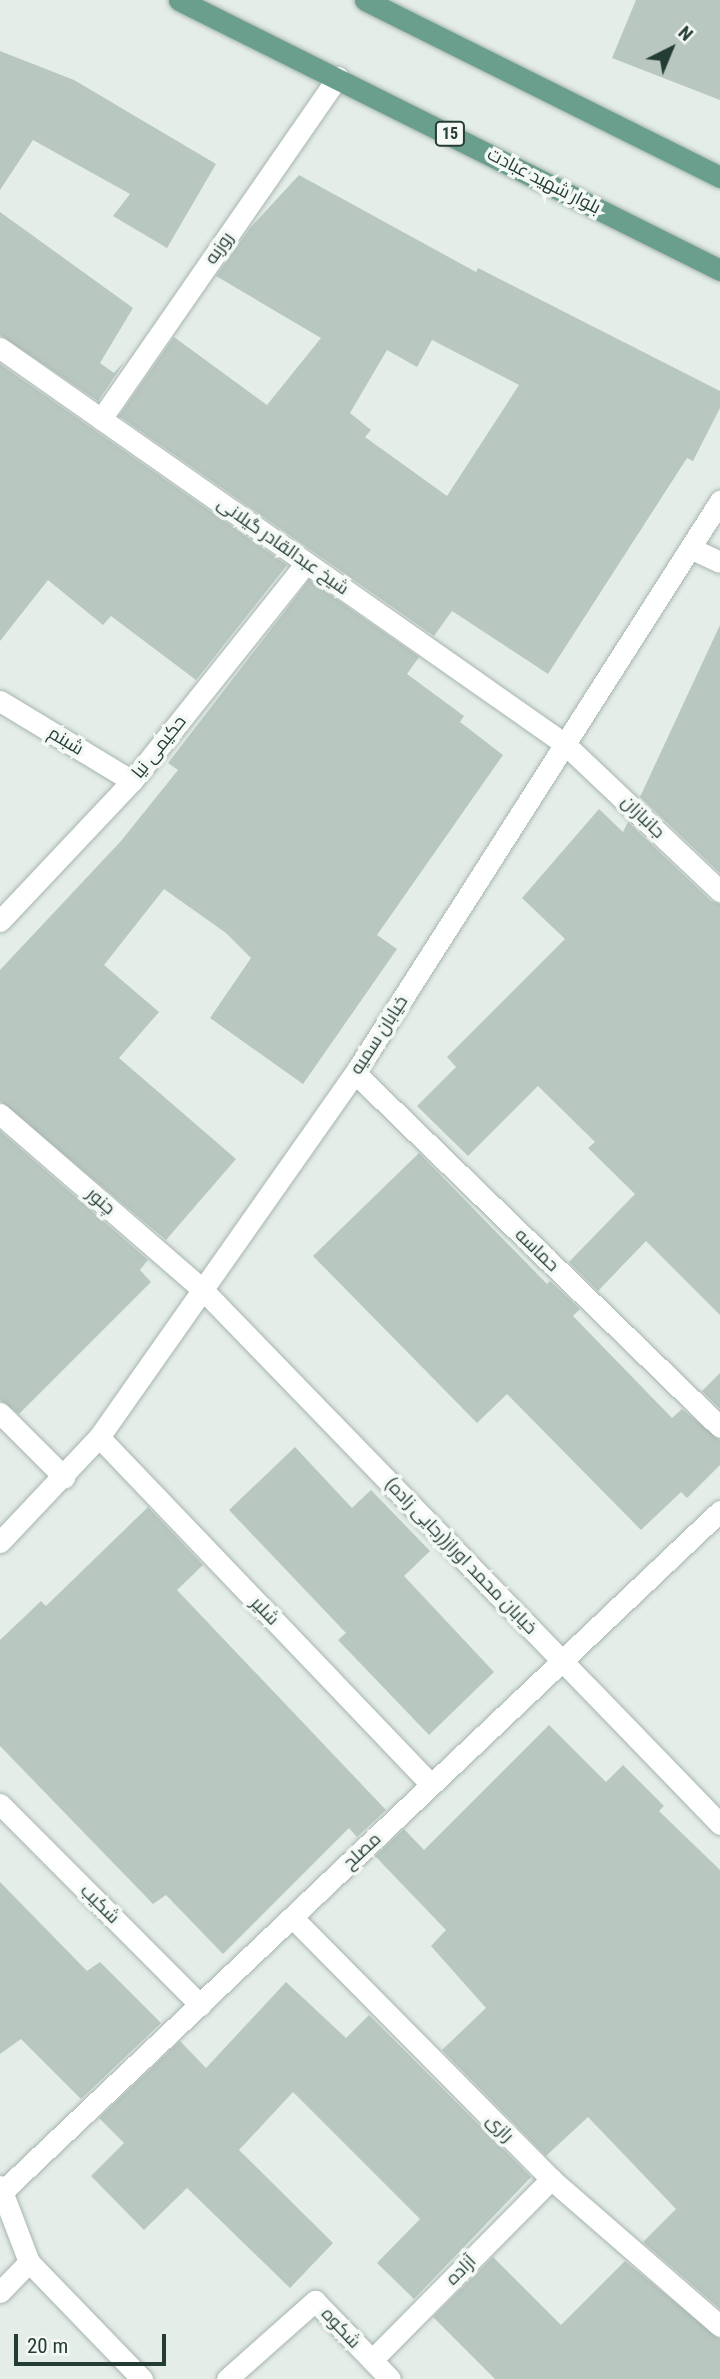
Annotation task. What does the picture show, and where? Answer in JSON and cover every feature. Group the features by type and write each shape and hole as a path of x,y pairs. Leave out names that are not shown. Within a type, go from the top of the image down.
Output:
{"main road":[{"name":"بلوار شهید عبادت","path":"180,0 720,270"},
{"path":"365,0 720,177"}],"street":[{"name":"روزبه","path":"101,419 338,77"},
{"name":"شیخ عبدالقادر گیلانی","path":"0,348 565,744"},
{"name":"خیابان سمیه","path":"0,1542 99,1437 355,1073 720,501"},
{"path":"690,548 720,562"},
{"name":"حکیمی نیا","path":"0,921 132,780 306,562"},
{"name":"شبنم","path":"0,701 132,780"},
{"name":"جانبازان","path":"565,744 720,891"},
{"name":"حماسه","path":"355,1073 720,1427"},
{"name":"چنور","path":"0,1114 202,1289"},
{"name":"خیابان محمد اوراز(رجایی زاده)","path":"202,1289 720,1824"},
{"path":"0,1413 64,1476"},
{"name":"شلیر","path":"99,1437 431,1785"},
{"name":"مصلح","path":"2,2188 200,2005 720,1511"},
{"name":"شکیب","path":"0,1804 200,2005"},
{"name":"رازی","path":"292,1917 551,2179 720,2326"},
{"name":"آزاده","path":"372,2360 551,2179"},
{"path":"2,2188 29,2262 142,2379"},
{"path":"0,2292 29,2262"},
{"name":"شکوه","path":"227,2379 315,2301 390,2379"}],"building":[{"path":"636,0 720,0 720,100 612,58"},
{"path":"0,51 74,80 216,164 167,248 113,216 130,194 33,140 0,190"},
{"path":"299,175 476,272 478,268 720,391 720,408 693,461 687,458 548,674 452,611 434,636 119,416 174,337 267,405 321,338 216,276 250,228","holes":["432,340 519,385 447,496 365,437 371,430 350,413 387,350 417,367"]},
{"path":"0,212 133,308 100,363 114,373 125,361 98,401 0,335"},
{"path":"0,364 287,565 196,680 111,616 103,625 48,580 0,641"},
{"path":"309,580 419,657 407,674 464,716 460,722 503,755 377,935 397,949 303,1084 210,1018 251,958 226,933 164,889 104,965 159,1012 119,1058 236,1159 166,1240 0,1101 0,970 121,841 178,770 168,763"},
{"path":"720,625 720,873 640,797"},
{"path":"599,809 623,832 628,822 711,901 720,904 720,1315 646,1241 598,1291 569,1262 635,1194 588,1148 595,1142 538,1086 468,1156 417,1106 456,1067 447,1057 565,939 522,898"},
{"path":"0,1131 148,1260 140,1270 151,1282 19,1414 0,1400"},
{"path":"419,1153 547,1284 550,1281 580,1309 573,1316 672,1418 682,1409 720,1440 720,1465 687,1498 681,1492 641,1530 507,1394 477,1423 313,1256"},
{"path":"720,1373 720,1409 702,1391"},
{"path":"295,1447 352,1508 371,1490 430,1551 404,1576 494,1672 429,1735 338,1640 346,1633 229,1510"},
{"path":"148,1507 203,1565 177,1590 386,1810 357,1837 349,1828 223,1954 166,1895 153,1904 0,1746 0,1640 41,1601 46,1606"},
{"path":"549,1725 606,1782 623,1765 664,1806 659,1811 720,1870 720,2309 643,2242 676,2209 588,2117 546,2156 442,2050 486,2008 431,1946 446,1930 375,1856 404,1829 424,1850"},
{"path":"0,1882 87,1971 100,1962 161,2023 81,2099 21,2039 0,2054"},
{"path":"286,1982 346,2038 369,2015 531,2177 414,2299 377,2263 420,2219 293,2092 239,2150 333,2243 290,2288 187,2188 144,2230 91,2176 124,2143 99,2118 180,2041 206,2068"},
{"path":"493,2257 561,2325 625,2261 720,2339 720,2379 495,2379 433,2317"}]}
